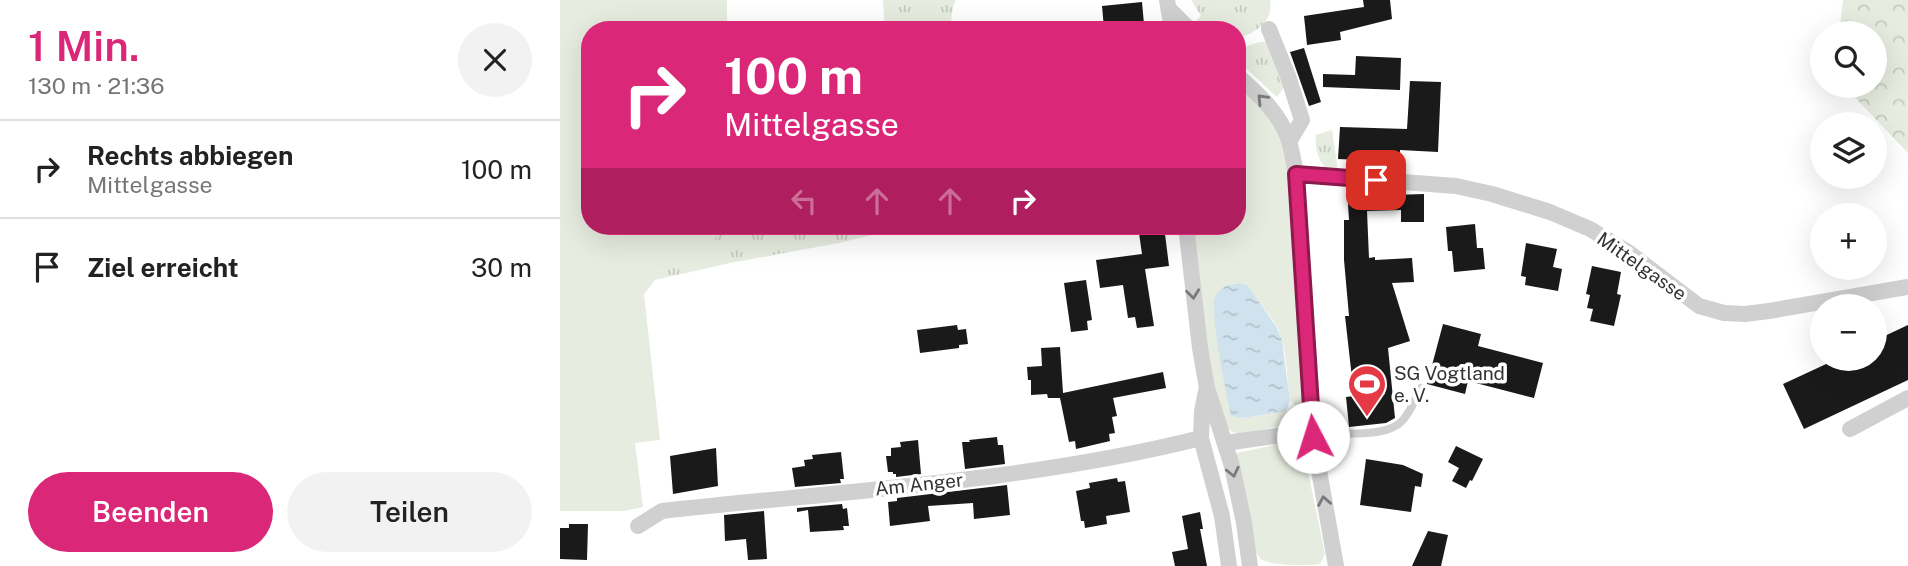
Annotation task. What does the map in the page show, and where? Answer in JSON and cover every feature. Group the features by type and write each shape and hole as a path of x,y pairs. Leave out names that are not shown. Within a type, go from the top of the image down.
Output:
{"street":[{"path":"1168,5 1182,21"},
{"path":"1269,29 1302,120 1289,142"},
{"path":"1246,83 1268,104 1283,126 1296,174 1312,431 1336,566"},
{"name":"Mittelgasse","path":"1296,174 1456,186 1550,212 1590,229 1628,252 1699,306 1724,313 1769,311 1908,287"},
{"path":"1187,235 1207,388 1237,489 1250,566"},
{"path":"1207,388 1202,411 1201,438 1222,516 1229,566"},
{"path":"1850,429 1908,398"},
{"path":"1225,443 1312,431"},
{"name":"Am Anger","path":"638,526 663,511 949,481 1085,463 1201,438"}],"lane":[{"path":"1312,431 1360,434 1395,428 1404,419 1421,388"}],"green space":[{"path":"560,0 727,0 727,21 581,21 581,235 717,235 704,259 662,271 644,294 660,440 635,443 643,507 624,511 560,511"},
{"path":"883,0 956,0 951,21 884,21"},
{"path":"1191,0 1270,0 1271,7 1266,20 1257,30 1246,35 1246,21 1196,21 1201,16"},
{"path":"1843,0 1908,0 1908,153 1887,131 1887,112 1869,112 1855,98 1887,98 1887,21 1840,21"},
{"path":"1266,42 1285,86 1277,97 1246,68 1247,46"},
{"path":"1246,89 1268,110 1288,151 1307,407 1301,410 1290,401 1283,344 1277,327 1253,294 1237,283 1219,290 1215,315 1232,416 1244,418 1286,411 1292,414 1292,424 1240,434 1232,432 1223,423 1211,383 1194,235 1246,235"},
{"path":"1332,130 1338,171 1329,172 1320,160 1316,135"},
{"path":"717,235 872,235 655,280 662,271 704,259"},
{"path":"1297,440 1302,443 1325,554 1320,564 1281,564 1260,559 1254,549 1235,461 1237,453"}],"water":[{"path":"1240,283 1248,286 1276,326 1282,340 1290,401 1286,411 1244,418 1231,416 1219,354 1214,304 1220,289"}],"building":[{"path":"1363,0 1390,0 1392,19 1340,32 1341,40 1307,45 1304,16 1364,7"},
{"path":"1142,2 1144,21 1103,21 1102,6"},
{"path":"1304,48 1321,102 1309,106 1290,52"},
{"path":"1356,56 1401,58 1400,90 1323,87 1323,74 1355,75"},
{"path":"1410,81 1441,82 1438,152 1400,150 1400,162 1338,159 1340,127 1407,129"},
{"path":"1347,188 1393,192 1393,195 1424,194 1424,222 1401,222 1401,210 1367,211 1369,258 1412,258 1414,282 1392,283 1410,341 1388,348 1395,418 1386,423 1349,427 1346,397 1354,396 1345,316 1349,316 1344,260 1344,220 1349,220"},
{"path":"1475,224 1477,248 1483,248 1485,269 1454,272 1452,251 1448,251 1446,227"},
{"path":"1139,235 1165,235 1169,266 1145,269 1154,326 1137,328 1135,317 1128,318 1123,285 1100,288 1096,260 1142,254"},
{"path":"1526,243 1557,249 1553,267 1562,269 1558,291 1525,285 1526,277 1521,276"},
{"path":"1592,266 1621,272 1617,294 1621,295 1614,326 1590,321 1593,309 1587,308 1590,295 1586,294"},
{"path":"1086,280 1092,320 1087,321 1088,330 1071,332 1064,283"},
{"path":"1443,324 1481,334 1478,346 1543,363 1534,398 1468,381 1465,394 1427,384"},
{"path":"957,325 958,330 966,329 968,344 959,345 959,348 920,353 917,330"},
{"path":"1908,325 1908,380 1804,429 1783,384 1811,371 1887,371 1887,335"},
{"path":"1060,347 1063,393 1163,372 1166,388 1113,398 1117,416 1112,417 1115,433 1109,434 1110,441 1076,449 1075,441 1069,442 1060,398 1048,398 1047,394 1031,395 1031,380 1028,380 1027,367 1042,366 1041,348"},
{"path":"997,437 998,445 1003,445 1005,464 965,469 962,442"},
{"path":"918,440 921,474 896,477 893,472 888,472 886,456 891,456 891,448 901,447 900,442"},
{"path":"1456,446 1483,459 1466,488 1452,481 1459,468 1448,462"},
{"path":"716,448 718,486 673,494 670,456"},
{"path":"841,452 844,479 840,479 841,483 795,487 792,468 805,466 804,460 813,459 812,455"},
{"path":"1366,459 1403,465 1423,474 1421,487 1415,486 1411,512 1360,505"},
{"path":"1117,478 1118,482 1125,481 1130,512 1106,516 1107,524 1085,528 1084,521 1081,521 1076,491 1090,488 1089,483"},
{"path":"1007,485 1010,515 974,519 973,503 928,506 930,521 890,526 888,502 897,501 897,498"},
{"path":"842,504 843,509 847,508 849,526 843,526 844,530 810,532 808,510 797,512 797,508"},
{"path":"764,511 767,559 748,560 746,539 725,541 724,515"},
{"path":"1200,512 1203,529 1200,529 1207,566 1175,566 1172,552 1188,549 1182,516"},
{"path":"569,524 588,524 587,560 560,559 560,528 569,528"},
{"path":"1428,531 1448,535 1441,566 1412,566"}],"place":[{"name":"SG Vogtland e. V.","path":"1367,418"}],"route":[{"path":"1313,437 1296,174 1376,180"}]}
